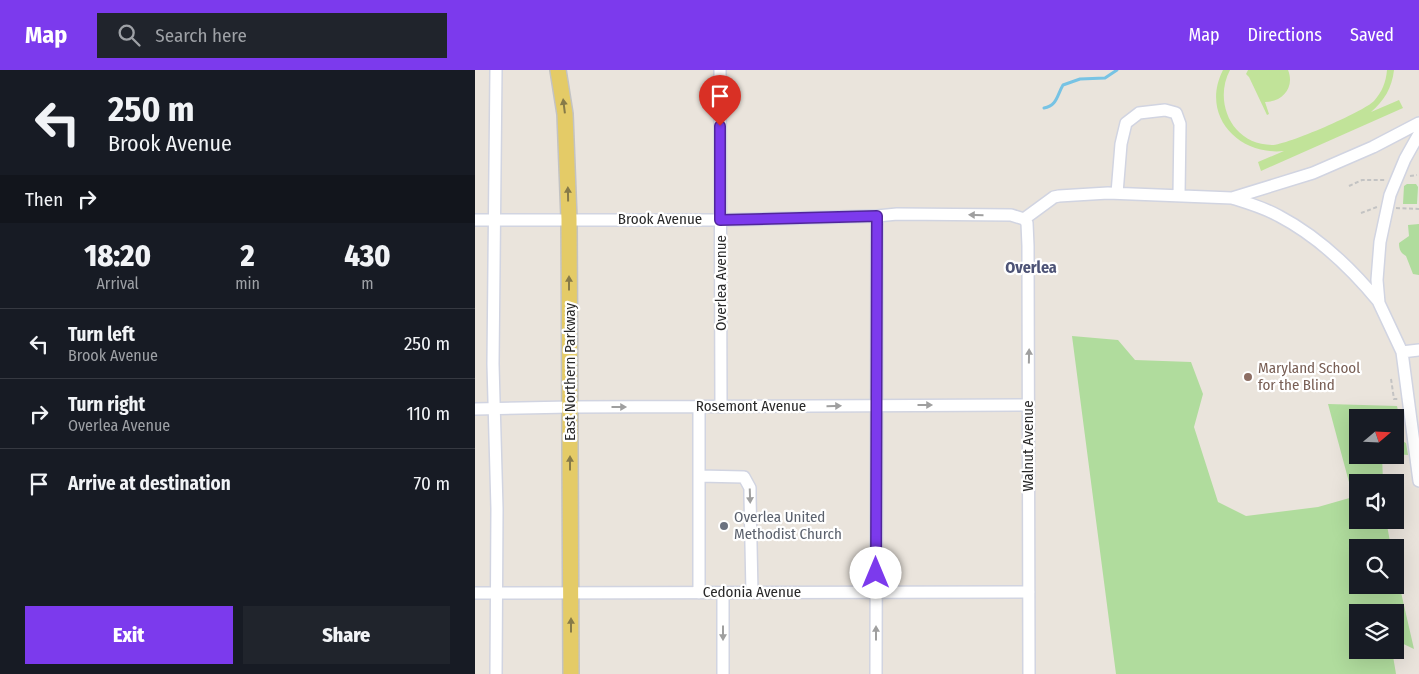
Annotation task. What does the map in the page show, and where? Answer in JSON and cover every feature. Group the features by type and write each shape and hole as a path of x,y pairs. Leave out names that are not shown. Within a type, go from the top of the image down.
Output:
{"main road":[{"name":"East Northern Parkway","path":"558,70 565,114 569,219 571,674"}],"street":[{"path":"496,70 496,674"},
{"name":"Overlea Avenue","path":"720,70 721,407"},
{"path":"1117,193 1121,144 1126,123 1139,113 1165,110 1176,113 1180,124 1179,195"},
{"path":"1232,198 1313,173 1373,147 1419,123"},
{"path":"1379,303 1377,280 1380,242 1385,214 1396,179 1419,134"},
{"path":"1024,219 1054,197 1117,193 1179,195 1232,198 1277,215 1299,228 1343,262 1379,303 1402,352 1417,443 1419,481"},
{"name":"Brook Avenue","path":"475,220 720,220 897,214 1011,215 1024,219"},
{"path":"876,674 877,216"},
{"name":"Walnut Avenue","path":"1024,219 1028,227 1029,246 1029,674"},
{"path":"1402,352 1419,350"},
{"name":"Rosemont Avenue","path":"475,409 1028,405"},
{"path":"699,406 699,593"},
{"path":"699,476 744,477 748,482 750,488 752,593"},
{"name":"Cedonia Avenue","path":"475,593 1029,592"},
{"path":"723,593 723,674"}],"path":[{"path":"1349,186 1362,180 1390,180"},
{"path":"1361,213 1374,207"},
{"path":"1392,208 1419,209"},
{"path":"1391,379 1394,400 1404,398"}],"green space":[{"path":"1223,70 1230,70 1225,82 1224,95 1225,108 1230,120 1246,138 1258,143 1280,144 1356,113 1374,101 1385,83 1387,70 1394,70 1389,88 1380,103 1371,112 1399,100 1403,108 1261,171 1258,162 1284,151 1267,151 1252,147 1238,139 1228,129 1220,117 1216,102 1217,87"},
{"path":"1248,70 1288,70 1290,76 1289,88 1277,99 1265,102 1269,114 1267,115 1246,74"},
{"path":"1416,184 1418,187 1417,204 1403,204 1404,186"},
{"path":"1419,224 1419,275 1413,274 1406,256 1400,249 1399,243 1409,236 1408,225"},
{"path":"1072,336 1118,340 1135,360 1191,362 1203,394 1194,427 1218,502 1246,516 1318,507 1349,498 1349,529 1388,529 1390,539 1349,539 1349,594 1401,594 1404,604 1349,604 1349,659 1394,659 1396,674 1116,674"},
{"path":"1328,404 1397,406 1398,409 1349,409 1349,464 1382,464 1383,474 1349,474 1349,482"},
{"path":"1404,442 1406,443 1408,455 1404,455"},
{"path":"1404,605 1414,649 1404,644"}],"waterway":[{"path":"1044,108 1052,105 1063,85 1080,79 1105,78 1117,70"}],"place":[{"name":"Maryland School for the Blind","path":"1248,377"},
{"name":"Overlea United Methodist Church","path":"724,526"}],"district":[{"name":"Overlea","path":"1031,267"}],"route":[{"path":"720,126 720,220 877,216 876,573"}]}
